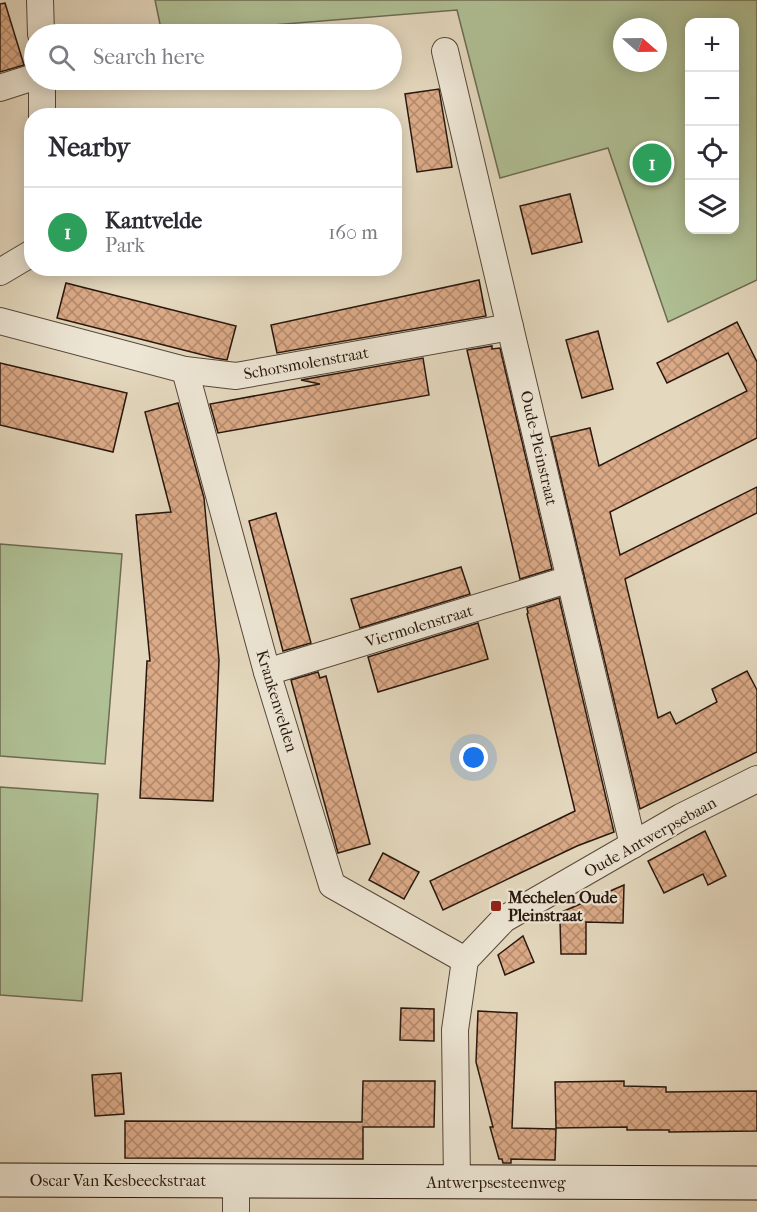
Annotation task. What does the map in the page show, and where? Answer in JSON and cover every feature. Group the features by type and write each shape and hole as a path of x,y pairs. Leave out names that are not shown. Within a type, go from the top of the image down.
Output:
{"main road":[{"name":"Oscar Van Kesbeeckstraat","path":"0,1180 236,1196"},
{"name":"Antwerpsesteenweg","path":"236,1196 457,1181 757,1183"}],"street":[{"path":"40,0 41,24"},
{"name":"Oude-Pleinstraat","path":"446,51 633,845"},
{"path":"0,88 24,80"},
{"path":"42,90 42,108"},
{"path":"0,272 24,258"},
{"name":"Schorsmolenstraat","path":"0,321 184,370 236,376 510,327"},
{"name":"Krankenvelden","path":"184,370 267,672 332,885 465,960"},
{"name":"Viermolenstraat","path":"267,672 570,579"},
{"name":"Oude Antwerpsebaan","path":"465,960 504,919 681,817 757,779"},
{"path":"457,1181 455,1030 465,960"}],"green space":[{"path":"155,0 757,0 757,280 668,322 608,148 500,178 457,10 285,24 160,24"},
{"path":"0,544 122,554 105,764 0,756"},
{"path":"0,787 98,794 82,1001 0,995"}],"building":[{"path":"5,3 24,65 0,72 0,4"},
{"path":"439,89 452,167 417,172 405,94"},
{"path":"570,194 582,242 532,254 520,206"},
{"path":"479,280 486,316 277,353 271,325"},
{"path":"66,283 236,326 227,360 57,318"},
{"path":"737,322 757,362 757,438 610,512 620,555 757,487 757,513 625,579 658,718 670,712 676,724 717,702 712,689 747,671 757,690 757,752 640,809 551,437 590,428 599,466 747,391 728,353 667,383 657,363"},
{"path":"598,331 613,389 582,398 566,340"},
{"path":"492,346 492,349 500,348 552,569 520,579 467,350"},
{"path":"423,358 429,395 218,433 210,404 320,384 301,380"},
{"path":"0,363 127,393 113,452 0,425"},
{"path":"178,403 204,498 219,660 213,801 140,798 147,661 150,661 136,515 171,512 145,412"},
{"path":"276,513 311,643 283,651 249,521"},
{"path":"461,567 470,594 360,628 351,599"},
{"path":"559,598 614,832 577,846 443,910 430,881 575,811 527,614 527,608"},
{"path":"478,623 488,659 378,692 368,657"},
{"path":"318,672 320,678 326,676 370,844 338,853 291,680"},
{"path":"705,831 726,876 708,885 703,874 664,893 648,861"},
{"path":"383,853 419,872 404,899 369,880"},
{"path":"624,885 623,923 586,922 586,954 561,954 560,922 541,921"},
{"path":"523,936 534,962 505,975 498,955"},
{"path":"401,1008 434,1009 434,1041 400,1040"},
{"path":"478,1011 517,1013 512,1128 556,1129 555,1160 511,1159 511,1163 503,1163 502,1159 499,1159 476,1062"},
{"path":"121,1073 124,1114 95,1116 92,1075"},
{"path":"363,1081 435,1081 434,1127 363,1127 363,1159 125,1158 125,1121 362,1122"},
{"path":"624,1081 624,1086 666,1087 666,1092 757,1091 757,1131 669,1132 669,1130 627,1130 627,1127 556,1128 555,1082"}],"place":[{"name":"Kantvelde","path":"652,163"},
{"name":"Mechelen Oude Pleinstraat","path":"496,906"}]}
